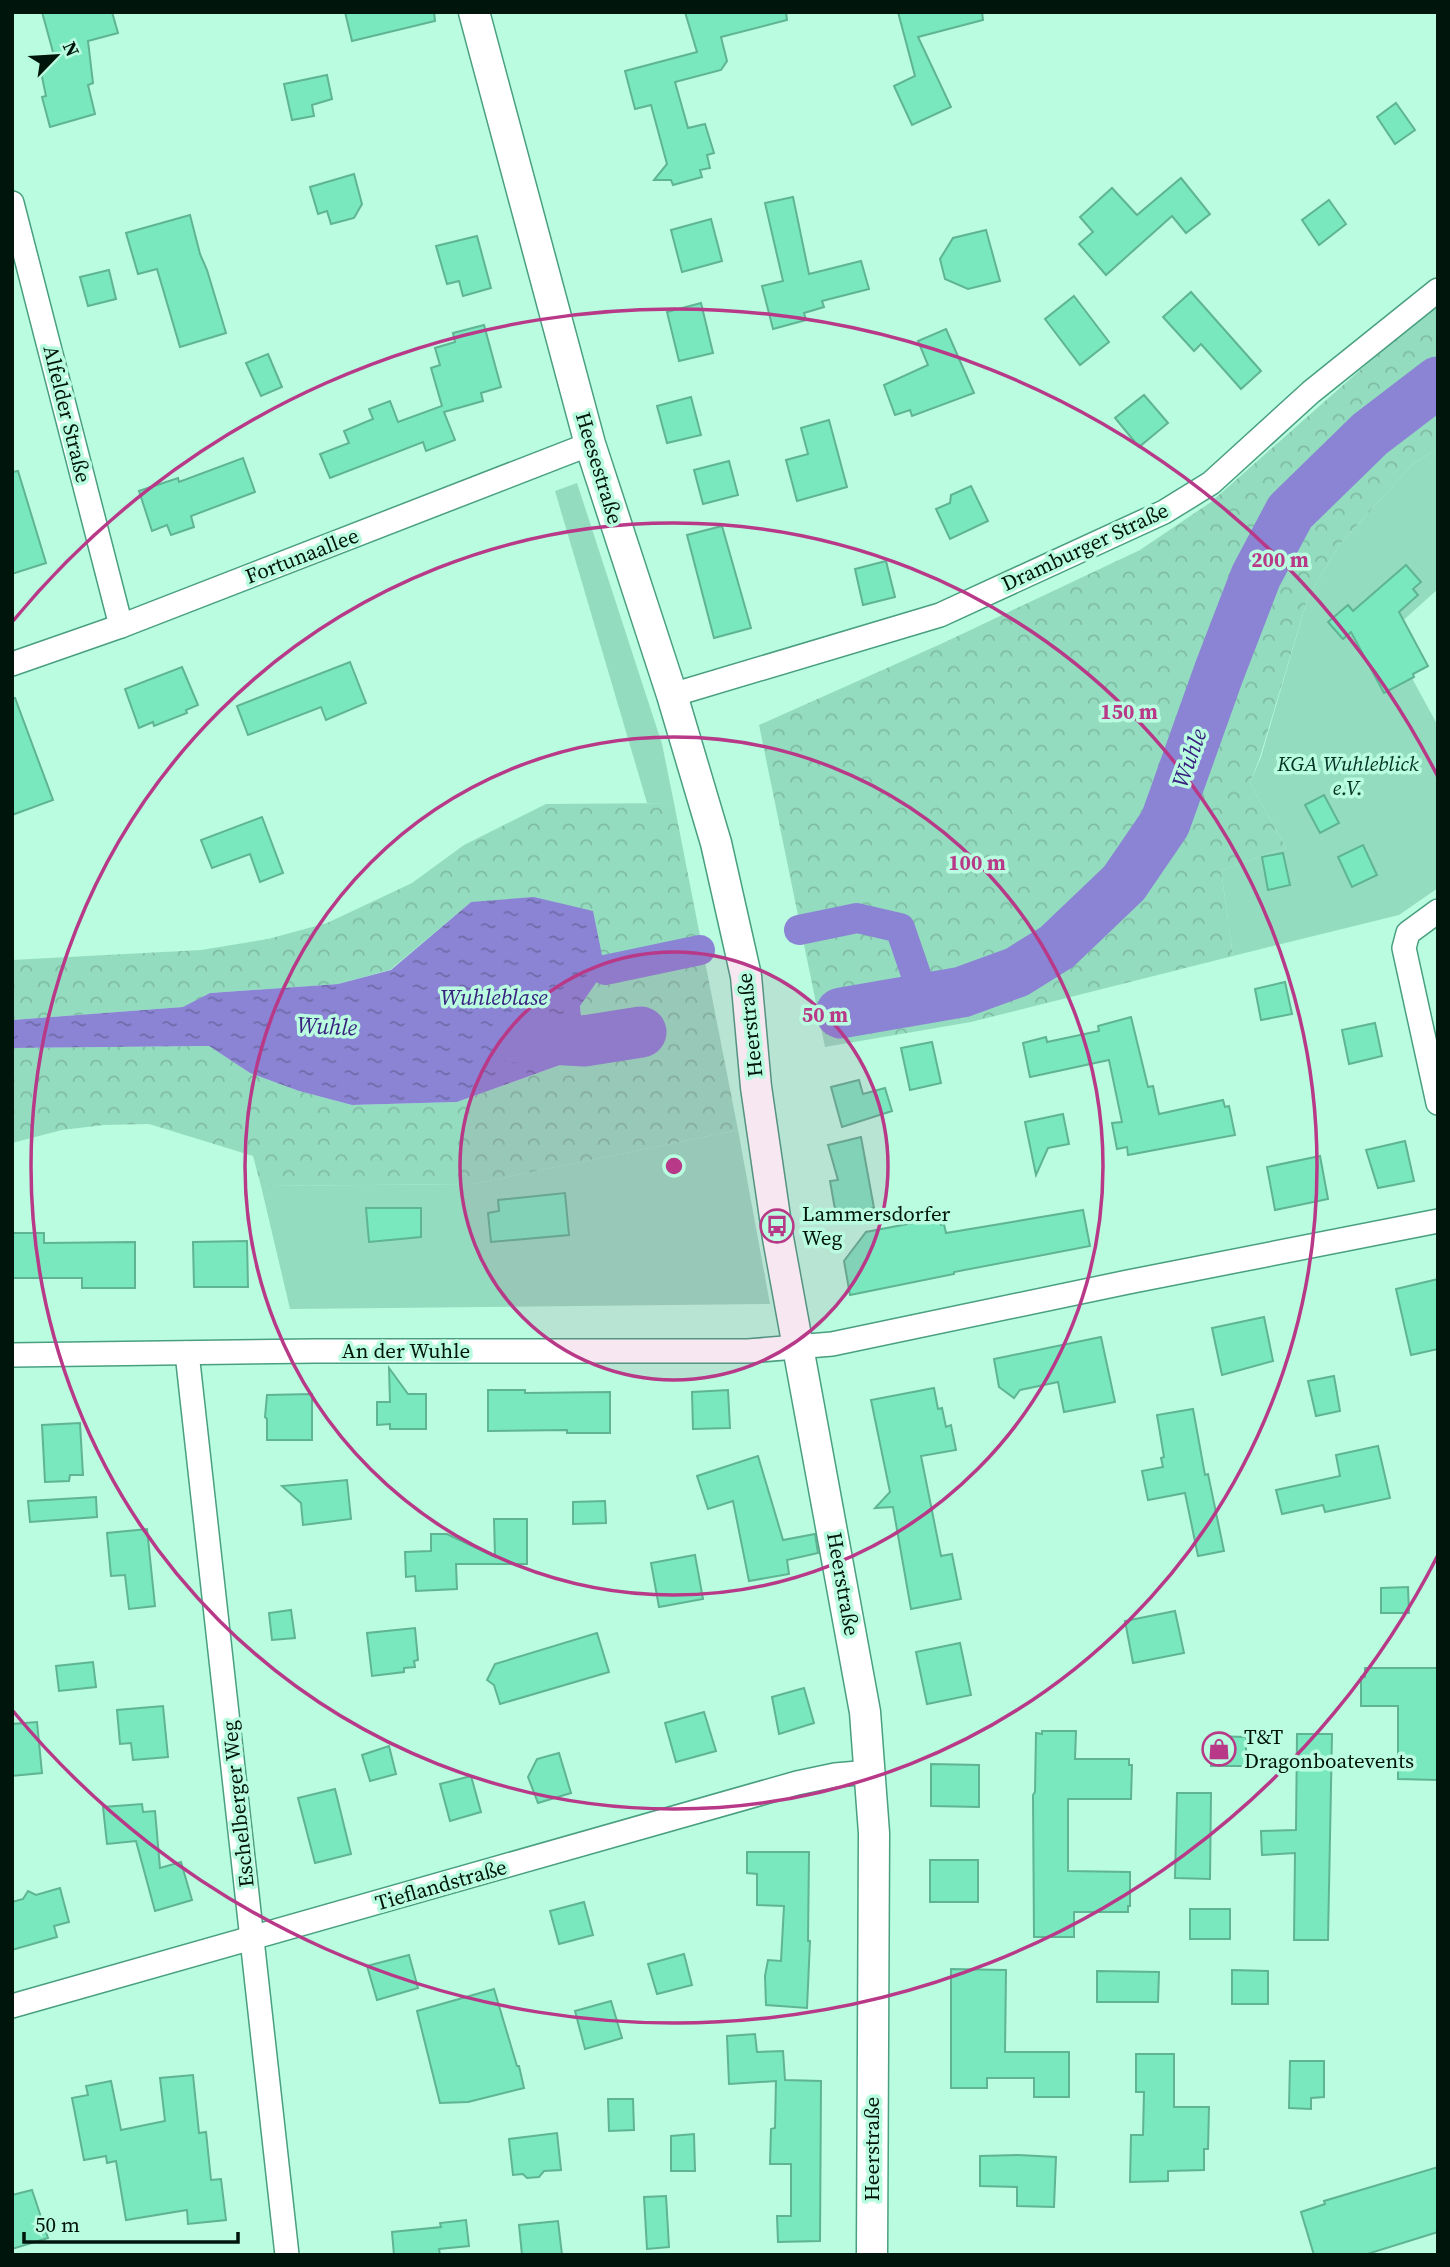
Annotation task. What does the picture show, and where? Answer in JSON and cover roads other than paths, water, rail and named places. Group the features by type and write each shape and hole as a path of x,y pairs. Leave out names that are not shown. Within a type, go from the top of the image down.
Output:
{"street":[{"name":"Heesestraße","path":"474,12 590,444 672,695 716,843 734,921"},
{"name":"Alfelder Straße","path":"12,203 121,626"},
{"name":"Dramburger Straße","path":"672,695 940,615 1164,512 1211,483 1311,392 1438,290"},
{"name":"Fortunaallee","path":"12,664 121,626 590,444"},
{"path":"1438,911 1409,933 1404,948 1438,1103"},
{"name":"Heerstraße","path":"734,921 746,976 759,1111 778,1238 865,1712 874,1833 872,2255"},
{"path":"800,1347 832,1344 1438,1221"},
{"name":"An der Wuhle","path":"12,1355 328,1351 748,1351 800,1347"},
{"name":"Eschelberger Weg","path":"187,1353 287,2255"},
{"name":"Tieflandstraße","path":"12,2006 797,1783 835,1775 870,1772"}],"water":[{"name":"Wuhleblase","path":"534,897 593,911 605,970 580,1006 585,1056 457,1102 352,1105 299,1091 250,1073 209,1046 12,1048 12,1020 183,1007 210,993 338,984 391,970 471,902"}],"waterway":[{"name":"Wuhle","path":"841,1013 962,992 1017,972 1057,947 1124,883 1165,823 1256,576 1290,512 1370,434 1438,382"},
{"path":"799,930 857,918 900,928 924,998"},
{"path":"605,970 700,950"},
{"name":"Wuhle","path":"515,1037 584,1041 641,1032"}],"place":[{"name":"Lammersdorfer Weg","path":"777,1226"},
{"name":"T&T Dragonboatevents","path":"1219,1749"}],"park label":[{"name":"KGA Wuhleblick e.V.","path":"1348,776"}]}
